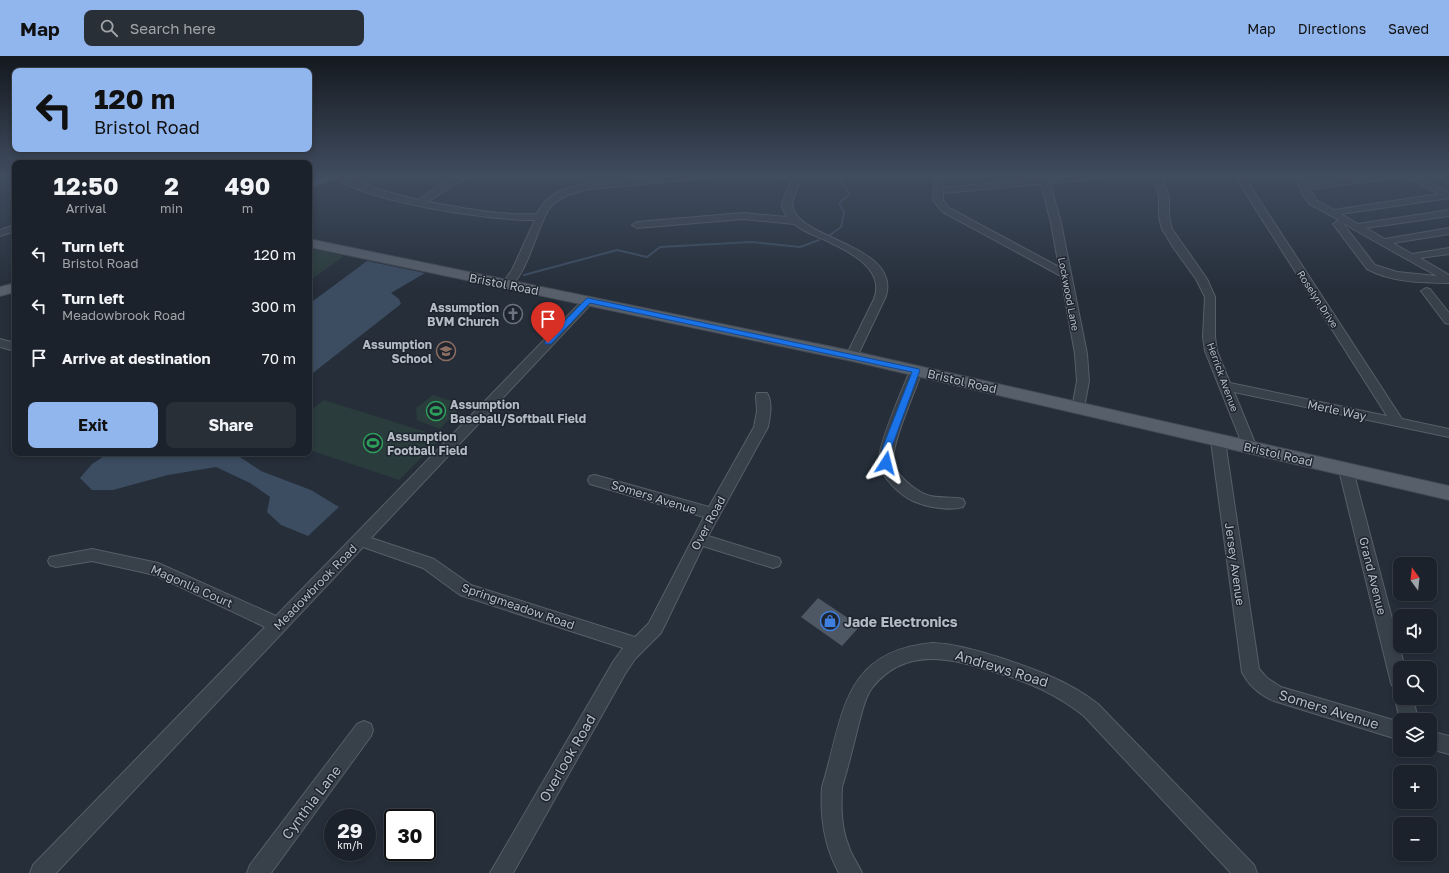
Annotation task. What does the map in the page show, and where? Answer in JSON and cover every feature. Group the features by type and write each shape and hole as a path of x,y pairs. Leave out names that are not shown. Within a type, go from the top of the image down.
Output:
{"main road":[{"name":"Bristol Road","path":"312,244 916,370 1218,441 1449,493"},
{"path":"0,292 12,288"}],"street":[{"path":"475,213 496,217 540,217"},
{"path":"507,284 517,271 542,213"},
{"path":"789,213 796,221 854,252 869,262 879,273 882,283 881,296 852,356"},
{"path":"949,213 1066,275"},
{"name":"Lockwood Lane","path":"1053,213 1083,368 1083,381 1078,408"},
{"name":"Herrick Avenue","path":"1165,213 1165,226 1170,235 1209,291 1210,344 1250,448"},
{"name":"Roselyn Drive","path":"1263,213 1398,423"},
{"path":"1331,213 1449,280"},
{"path":"1356,227 1448,213"},
{"path":"637,225 743,216 796,221"},
{"path":"1346,221 1338,224 1371,266 1379,271 1400,276 1432,280 1449,280"},
{"path":"0,233 12,229"},
{"path":"1382,242 1449,231"},
{"path":"1410,257 1449,250"},
{"path":"1426,291 1449,321"},
{"name":"Meadowbrook Road","path":"40,873 588,301"},
{"path":"0,343 12,346"},
{"path":"916,370 887,449 886,463 891,474 911,494 927,500 958,503"},
{"name":"Merle Way","path":"1225,386 1449,433"},
{"name":"Over Road","path":"637,645 655,628 699,539 761,427 764,411 762,396"},
{"name":"Jersey Avenue","path":"1218,441 1250,665 1252,672 1260,684"},
{"name":"Grand Avenue","path":"1346,470 1394,661"},
{"name":"Somers Avenue","path":"596,480 713,514"},
{"path":"699,539 773,562"},
{"name":"Springmeadow Road","path":"360,540 425,562 436,568 455,584 466,590 637,645"},
{"name":"Magonlia Court","path":"56,561 92,555 158,569 278,625"},
{"name":"Overlook Road","path":"501,873 619,668 637,645"},
{"name":"Andrews Road","path":"851,873 838,847 832,824 830,801 832,787 856,700 864,684 881,668 901,656 926,651 959,653 1028,674 1052,684 1079,700 1091,710 1246,873"},
{"name":"Somers Avenue","path":"1260,684 1280,696 1393,729"},
{"name":"Cynthia Lane","path":"258,873 364,730"},
{"path":"1437,742 1449,745"}],"shaded area":[{"path":"312,249 344,256 312,279"},
{"name":"Assumption Baseball/Softball Field","path":"433,395 458,403 459,409 440,429 417,420 416,408"},
{"name":"Assumption Football Field","path":"324,400 442,437 399,480 312,451 312,410"}],"water":[{"path":"367,261 425,273 391,293 399,299 401,304 312,374 312,302"},
{"path":"104,456 238,456 261,471 311,490 339,507 308,536 281,525 267,512 270,497 250,483 216,467 168,475 113,490 92,490 80,478 92,464"}],"building":[{"name":"Jade Electronics","path":"818,598 860,626 842,646 801,617"}],"waterway":[{"path":"830,235 841,227 844,213"},
{"path":"524,275 617,250 647,257 660,247 751,242 800,247 819,240"}],"place":[{"name":"Assumption BVM Church","path":"513,314"},
{"name":"Assumption School","path":"446,351"},
{"name":"Assumption Baseball/Softball Field","path":"436,411"},
{"name":"Assumption Football Field","path":"373,443"},
{"name":"Jade Electronics","path":"830,621"}],"route":[{"path":"548,343 588,301 916,370 887,449 886,463"}]}
